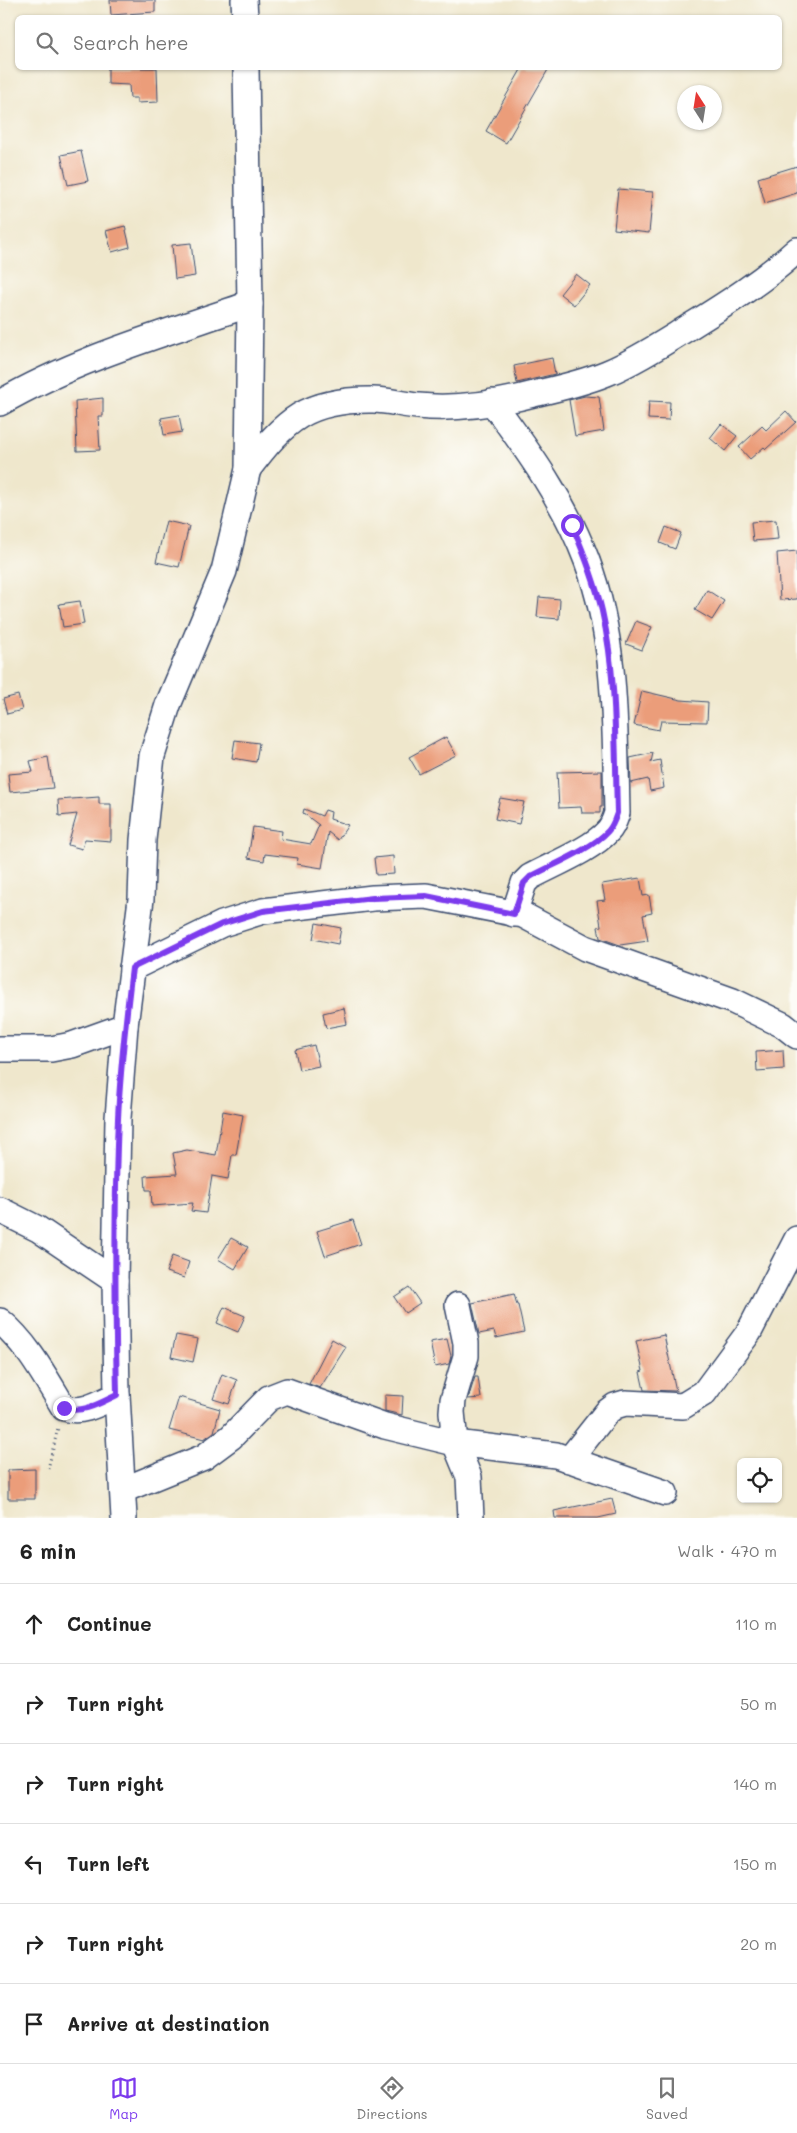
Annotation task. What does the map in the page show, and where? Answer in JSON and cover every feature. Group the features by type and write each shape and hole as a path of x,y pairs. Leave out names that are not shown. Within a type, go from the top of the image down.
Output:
{"street":[{"path":"244,0 245,15"},
{"path":"124,1518 117,1395 115,1281 118,1118 125,1026 141,899 144,840 152,756 168,705 224,572 248,470 250,304 246,70"},
{"path":"248,470 267,444 290,421 311,408 339,402 374,400 418,406 468,406 537,394 607,373 660,345 746,291 772,273 797,250"},
{"path":"0,403 21,391 116,350 250,304"},
{"path":"492,402 541,468 572,525 588,562 602,612 612,677 617,813 615,818 608,831 584,848 530,877 524,883 514,914"},
{"path":"132,968 222,924 263,911 373,898 426,896 523,915 584,948 733,1001 783,1025 797,1036"},
{"path":"0,1049 51,1049 125,1026"},
{"path":"0,1210 38,1229 115,1281"},
{"path":"570,1460 607,1412 615,1406 625,1403 683,1406 704,1393 749,1332 797,1239"},
{"path":"458,1305 466,1343 463,1370 453,1400 452,1412 455,1443 469,1477 471,1518"},
{"path":"0,1321 20,1340 64,1408 74,1412 90,1408 117,1395"},
{"path":"123,1490 204,1457 231,1437 269,1398 287,1391 385,1426 455,1443 556,1455 665,1493"}],"path":[{"path":"48,1469 64,1408"}],"building":[{"path":"110,0 155,0 155,12 111,15"},
{"path":"108,70 157,70 158,102 137,103 137,98 130,98 129,85 108,84"},
{"path":"521,70 548,70 506,143 486,131"},
{"path":"81,151 88,181 68,185 61,155"},
{"path":"797,166 797,193 765,203 758,178"},
{"path":"618,189 653,192 649,233 614,229"},
{"path":"125,226 130,247 112,252 106,231"},
{"path":"191,243 195,276 175,279 172,245"},
{"path":"576,274 590,285 574,305 560,294"},
{"path":"552,358 555,374 517,383 514,366"},
{"path":"585,396 599,397 604,431 575,436 569,400"},
{"path":"103,398 103,416 98,416 100,450 77,451 75,401"},
{"path":"649,401 670,402 669,420 648,419"},
{"path":"786,411 796,422 766,449 764,447 750,459 739,447 762,426 766,430"},
{"path":"179,415 182,432 164,435 161,418"},
{"path":"721,424 737,436 725,451 710,438"},
{"path":"776,520 778,539 753,541 751,522"},
{"path":"166,521 189,526 179,567 156,562"},
{"path":"666,527 681,533 675,549 660,543"},
{"path":"797,551 797,599 780,600 777,553"},
{"path":"707,590 724,601 712,620 695,610"},
{"path":"539,597 560,599 559,619 537,617"},
{"path":"80,601 84,624 63,627 59,604"},
{"path":"636,621 652,627 642,650 626,644"},
{"path":"642,691 681,700 708,702 707,722 661,721 659,730 634,725"},
{"path":"18,695 22,710 7,714 3,699"},
{"path":"446,737 456,755 419,774 409,757"},
{"path":"235,740 259,743 256,762 232,758"},
{"path":"653,753 651,762 660,760 664,788 650,791 648,779 631,783 630,758"},
{"path":"48,757 53,788 10,792 8,774 33,772 30,761"},
{"path":"602,771 602,807 600,807 600,813 582,813 581,807 559,808 557,772"},
{"path":"99,797 99,804 111,804 111,841 85,839 82,849 68,845 77,814 59,816 58,800"},
{"path":"500,798 524,802 519,824 495,819"},
{"path":"304,809 322,816 325,810 331,812 330,819 348,825 338,840 328,832 322,868 297,864 298,858 265,854 264,861 248,858 253,827 282,831 281,839 311,844 319,825 303,813"},
{"path":"393,856 394,874 376,875 374,858"},
{"path":"640,878 643,896 649,895 652,913 643,915 648,941 620,945 600,938 598,927 601,926 597,901 605,900 602,884"},
{"path":"316,923 341,928 338,944 313,939"},
{"path":"344,1008 347,1024 326,1028 323,1013"},
{"path":"314,1045 319,1066 299,1070 295,1050"},
{"path":"783,1050 784,1069 757,1071 756,1052"},
{"path":"223,1111 243,1115 236,1155 232,1155 228,1179 212,1176 206,1213 191,1211 193,1203 152,1206 151,1190 146,1190 145,1176 177,1174 173,1153 187,1150 216,1155"},
{"path":"353,1220 361,1244 325,1256 317,1231"},
{"path":"231,1238 248,1247 235,1269 218,1259"},
{"path":"172,1256 189,1262 184,1278 166,1272"},
{"path":"409,1287 420,1303 405,1313 394,1297"},
{"path":"514,1294 524,1332 496,1338 494,1331 479,1334 472,1303"},
{"path":"224,1307 245,1316 238,1332 217,1323"},
{"path":"176,1335 198,1339 193,1362 171,1357"},
{"path":"664,1335 676,1391 644,1390 640,1372 643,1371 636,1341"},
{"path":"332,1339 346,1347 320,1388 309,1384"},
{"path":"447,1339 451,1356 449,1364 435,1367 430,1342"},
{"path":"222,1374 237,1380 229,1404 213,1399"},
{"path":"475,1377 478,1377 481,1398 468,1399"},
{"path":"385,1395 403,1396 402,1415 385,1411"},
{"path":"179,1397 220,1409 214,1432 204,1439 169,1430"},
{"path":"35,1469 35,1499 8,1499 8,1470"},
{"path":"612,1499 616,1514 598,1518 555,1518 554,1511"}],"route":[{"path":"64,1408 74,1412 90,1408 117,1395 115,1281 118,1118 125,1026 132,968 222,924 263,911 373,898 426,896 514,914 524,883 530,877 584,848 608,831 613,823 617,813 612,677 602,612 588,562 572,525"}]}
